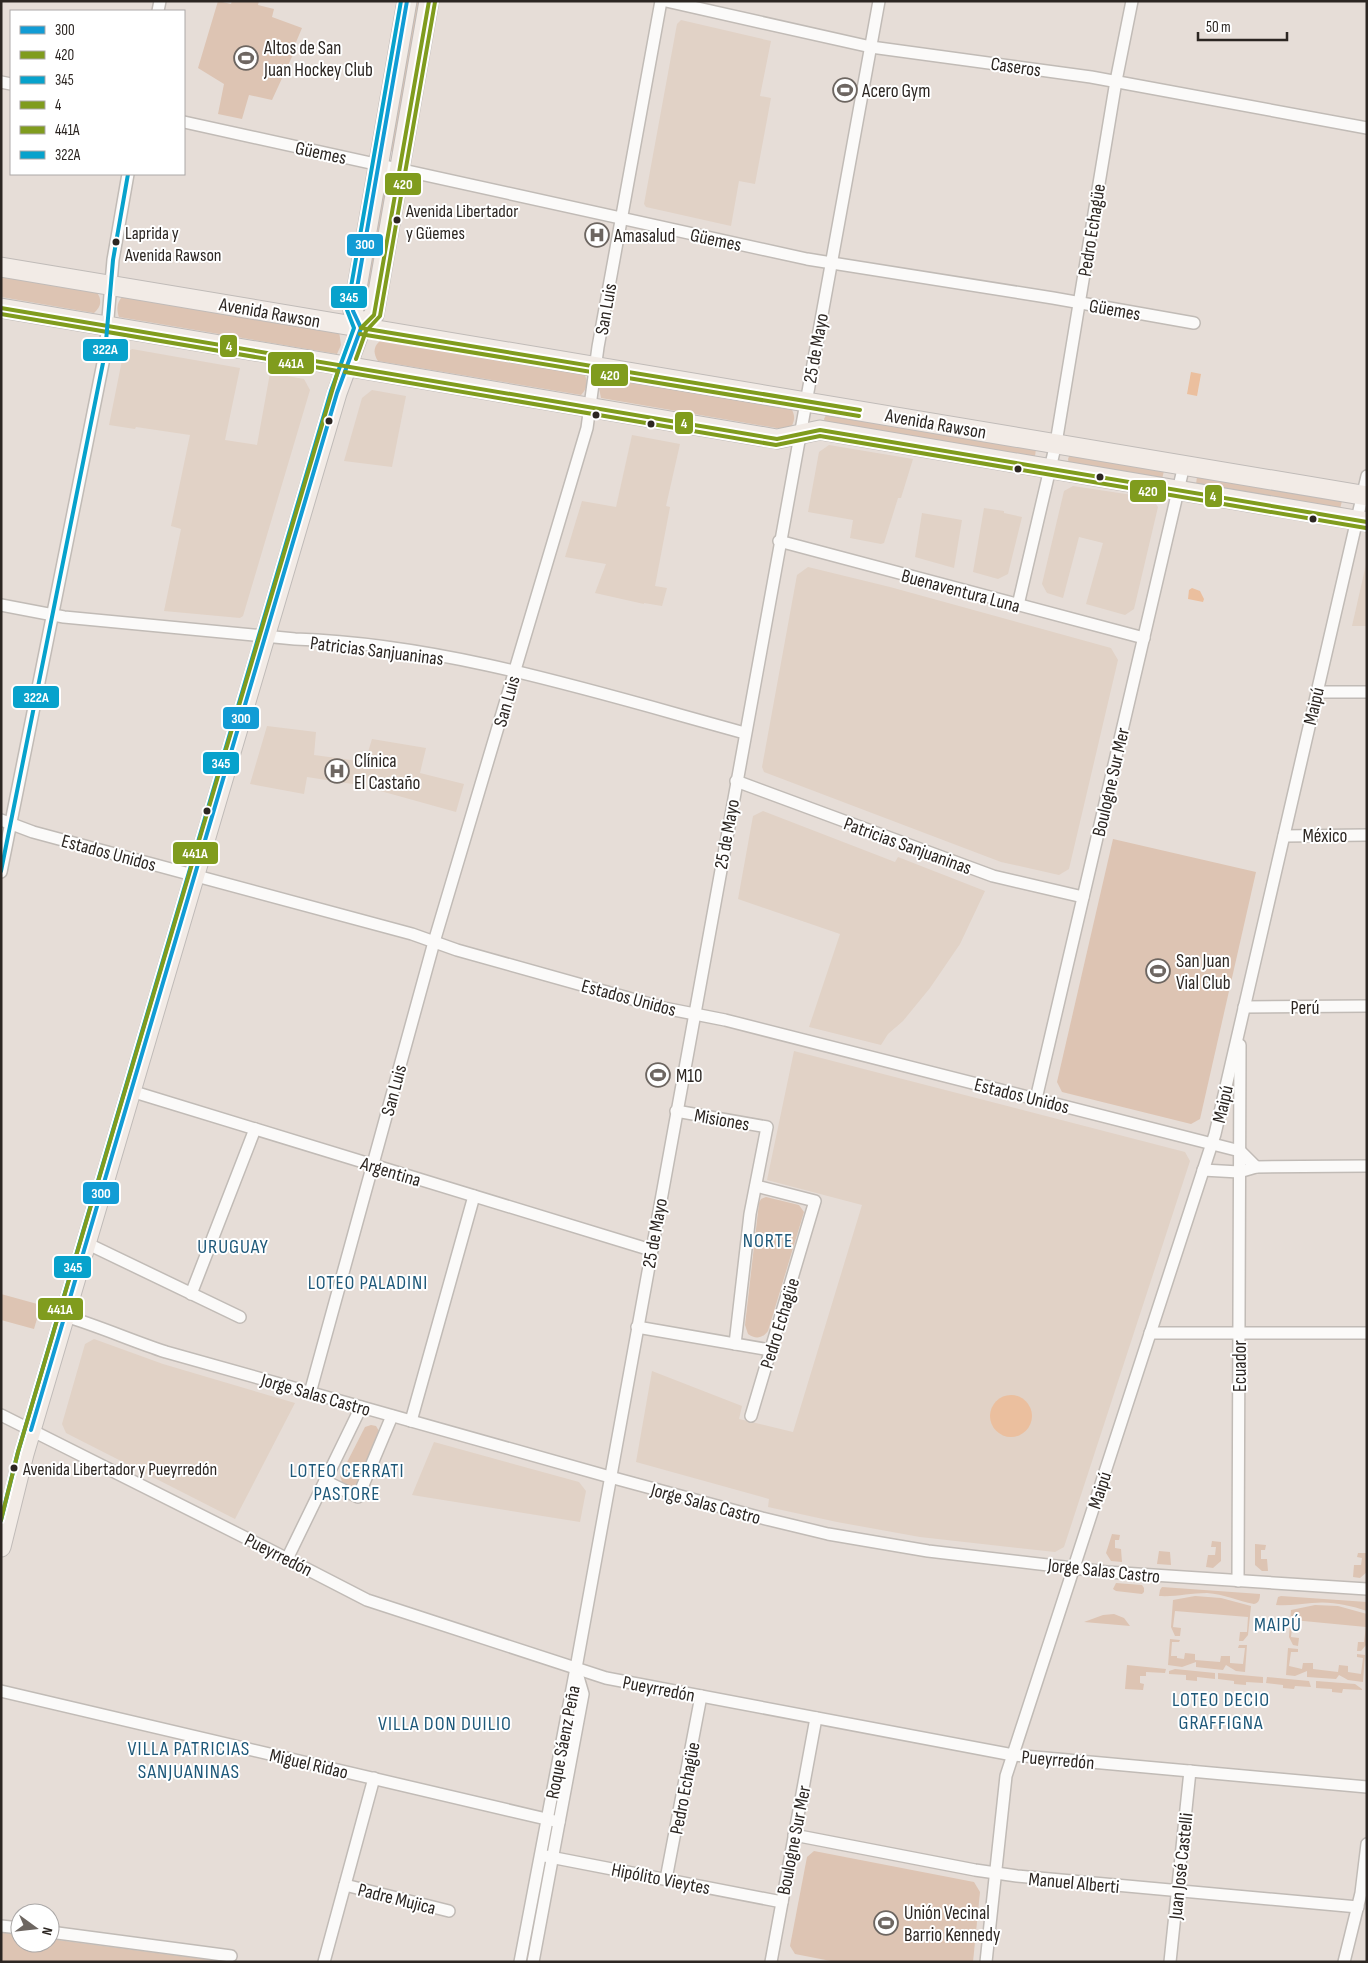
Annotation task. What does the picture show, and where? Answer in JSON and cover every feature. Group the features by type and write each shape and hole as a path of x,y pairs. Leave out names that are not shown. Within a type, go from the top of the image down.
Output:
{"main road":[{"path":"361,328 353,311 407,1"},
{"path":"1,1547 31,1430 338,388 361,328 374,315 429,1"},
{"name":"Avenida Rawson","path":"1,267 1364,496"},
{"name":"Avenida Rawson","path":"1,308 776,438 820,430 1361,521"}],"street":[{"name":"San Luis","path":"310,1393 434,942 587,428 595,367 661,1"},
{"name":"Caseros","path":"666,1 871,47 1116,81 1367,128"},
{"name":"25 de Mayo","path":"576,1668 879,1"},
{"name":"Pedro Echagüe","path":"1018,605 1056,444 1116,81 1132,1"},
{"name":"Güemes","path":"185,122 808,259 1080,302 1194,323"},
{"path":"1,872 6,822 53,615 106,353 113,260 128,175"},
{"name":"Boulogne Sur Mer","path":"1036,1099 1184,465"},
{"name":"Maipú","path":"986,1962 1006,1776 1212,1144 1316,692 1361,521 1367,476"},
{"name":"Buenaventura Luna","path":"780,541 1144,638"},
{"name":"Patricias Sanjuaninas","path":"1,605 53,615 323,640 405,650 514,672 745,733"},
{"path":"1316,692 1367,692"},
{"name":"Patricias Sanjuaninas","path":"736,781 993,876 1083,897"},
{"name":"Estados Unidos","path":"6,822 33,832 412,934 664,1008 725,1020 1240,1151"},
{"name":"México","path":"1284,836 1367,835"},
{"name":"Perú","path":"1244,1007 1367,1006"},
{"name":"Maipú","path":"1240,1023 1240,1151"},
{"name":"Argentina","path":"131,1091 651,1250"},
{"name":"Misiones","path":"676,1111 767,1127"},
{"name":"Pedro Echagüe","path":"735,1344 750,1214 767,1127"},
{"path":"191,1294 255,1129"},
{"path":"1240,1151 1256,1167"},
{"name":"Ecuador","path":"1238,1580 1240,1151"},
{"path":"1204,1170 1240,1172 1256,1167 1367,1166"},
{"name":"Pedro Echagüe","path":"751,1416 815,1201 756,1186"},
{"path":"411,1421 474,1196"},
{"path":"86,1244 240,1318"},
{"name":"Jorge Salas Castro","path":"65,1316 99,1326 158,1349 310,1393 610,1477 828,1534 928,1551 1107,1572 1367,1589"},
{"path":"637,1327 770,1350"},
{"path":"1150,1333 1367,1333"},
{"path":"287,1558 361,1407"},
{"name":"Pueyrredón","path":"1,1415 367,1600 606,1678 1013,1755 1367,1787"},
{"path":"325,1481 358,1497 392,1416"},
{"name":"Roque Sáenz Peña","path":"520,1962 576,1668"},
{"name":"Roque Sáenz Peña","path":"533,1962 583,1694 576,1668"},
{"name":"Miguel Ridao","path":"1,1692 559,1822"},
{"name":"Pedro Echagüe","path":"666,1879 701,1696"},
{"name":"Boulogne Sur Mer","path":"772,1961 816,1718"},
{"name":"Juan José Castelli","path":"1170,1962 1190,1771"},
{"path":"324,1962 374,1778"},
{"name":"Manuel Alberti","path":"794,1835 996,1874 1358,1908"},
{"path":"1344,1962 1361,1893 1367,1844"},
{"name":"Hipólito Vieytes","path":"540,1855 782,1902"},
{"name":"Padre Mujica","path":"345,1885 449,1911"},
{"path":"60,1933 231,1956"}],"shaded area":[{"name":"Altos de San Juan Hockey Club","path":"218,1 231,4 232,1 259,1 258,5 274,9 272,17 302,28 294,47 296,48 272,100 249,95 242,119 218,114 224,84 198,68"},
{"path":"414,1 422,1 395,152 389,151"},
{"path":"681,20 771,41 760,96 771,98 755,184 739,181 731,226 646,207 644,204 677,24"},
{"path":"383,187 388,188 366,313 360,311"},
{"path":"1,275 96,291 100,305 94,313 1,297"},
{"path":"124,295 339,331 341,345 337,354 119,317 118,305"},
{"path":"383,339 584,373 587,382 586,387 581,395 378,361 375,348"},
{"path":"132,349 240,368 225,440 257,445 270,373 304,379 310,390 243,616 240,618 164,611 181,529 171,526 190,435 109,425 123,355"},
{"path":"1191,372 1201,374 1197,396 1187,394"},
{"path":"605,376 791,408 794,420 788,430 601,398 599,388"},
{"path":"372,390 406,396 392,467 344,461 362,398"},
{"path":"827,413 1036,449 1035,456 1033,458 825,423 824,419"},
{"path":"632,435 680,444 666,506 670,507 655,586 667,588 662,606 595,593 606,564 565,557 582,501 616,507"},
{"path":"829,445 913,459 884,543 850,538 853,520 808,512 819,452"},
{"path":"1070,454 1164,471 1162,479 1069,465 1068,459"},
{"path":"1197,477 1342,501 1340,509 1196,484"},
{"path":"1073,486 1152,498 1158,507 1134,609 1125,615 1086,604 1103,543 1079,537 1063,598 1047,593 1042,584 1064,491"},
{"path":"984,508 1004,511 1004,513 1022,517 1008,574 998,579 973,572"},
{"path":"922,513 962,520 954,568 915,557"},
{"path":"1367,560 1367,626 1352,626"},
{"path":"808,567 890,587 1111,648 1118,660 1069,869 1059,875 1001,862 764,772 762,767 797,575"},
{"path":"1192,588 1200,591 1204,599 1203,602 1188,599 1189,590"},
{"name":"Clínica El Castaño","path":"267,726 316,732 314,755 365,762 372,739 426,748 420,773 464,784 456,812 359,785 307,777 304,794 250,784"},
{"path":"763,811 895,862 898,857 985,891 960,944 930,988 903,1021 888,1034 881,1045 809,1027 840,934 738,899 753,816"},
{"name":"San Juan Vial Club","path":"1113,839 1256,872 1200,1119 1191,1124 1062,1092 1057,1082"},
{"path":"794,1051 1185,1152 1190,1161 1064,1547 1055,1552 920,1537 837,1522 768,1507 769,1499 636,1462 652,1371 742,1406 739,1419 793,1432 862,1205 767,1180"},
{"path":"766,1197 799,1205 804,1212 768,1331 761,1337 753,1337 748,1334 745,1325 759,1203 761,1199"},
{"path":"1,1294 41,1305 34,1329 1,1320"},
{"path":"94,1339 163,1364 295,1403 235,1519 66,1433 62,1424 85,1344"},
{"path":"1011,1395 1019,1397 1028,1405 1032,1416 1030,1424 1022,1433 1011,1437 1003,1435 994,1427 990,1416 992,1408 1000,1399"},
{"path":"376,1426 379,1431 357,1484 351,1486 342,1482 340,1476 365,1427"},
{"path":"434,1442 579,1482 586,1491 580,1522 412,1495"},
{"path":"1112,1534 1120,1535 1119,1540 1115,1540 1115,1548 1121,1549 1122,1562 1111,1561 1106,1553"},
{"path":"1212,1541 1221,1542 1221,1561 1213,1568 1206,1567 1208,1555 1215,1555 1216,1547 1211,1547"},
{"path":"1255,1544 1266,1545 1265,1550 1261,1550 1261,1559 1267,1559 1268,1571 1262,1571 1255,1565"},
{"path":"1159,1551 1170,1552 1171,1565 1157,1564"},
{"path":"1358,1553 1367,1553 1367,1572 1360,1578 1353,1577 1354,1565 1361,1565 1362,1558 1357,1557"},
{"path":"1116,1583 1142,1585 1144,1592 1142,1594 1116,1591 1113,1589"},
{"path":"1162,1587 1260,1594 1260,1596 1258,1602 1254,1604 1207,1593 1159,1596"},
{"path":"1195,1596 1221,1598 1251,1606 1248,1635 1243,1641 1239,1641 1240,1632 1247,1632 1248,1617 1175,1611 1173,1627 1181,1628 1180,1636 1175,1636 1171,1627 1173,1600"},
{"path":"1278,1597 1367,1602 1367,1611 1333,1603 1276,1605"},
{"path":"1315,1605 1338,1606 1367,1614 1366,1645 1361,1651 1357,1651 1358,1642 1364,1642 1366,1627 1293,1620 1291,1637 1299,1638 1298,1646 1293,1645 1289,1637 1291,1610"},
{"path":"1114,1614 1124,1618 1130,1626 1084,1622 1103,1615"},
{"path":"1170,1639 1180,1640 1179,1642 1172,1642 1171,1656 1184,1659 1185,1653 1195,1654 1195,1660 1220,1662 1221,1656 1230,1656 1230,1663 1243,1664 1245,1648 1238,1648 1239,1645 1247,1645 1245,1672 1236,1671 1226,1665 1223,1670 1196,1667 1196,1662 1182,1667 1168,1665"},
{"path":"1288,1648 1298,1649 1298,1652 1291,1652 1289,1666 1302,1669 1303,1663 1313,1663 1313,1669 1338,1672 1339,1665 1348,1666 1348,1672 1361,1674 1363,1658 1357,1657 1357,1654 1365,1655 1363,1682 1348,1680 1339,1675 1336,1679 1307,1677 1307,1671 1295,1676 1286,1675"},
{"path":"1127,1665 1166,1669 1165,1673 1146,1672 1146,1676 1140,1676 1140,1683 1144,1684 1143,1690 1125,1689"},
{"path":"1175,1669 1215,1673 1215,1679 1197,1677 1197,1681 1186,1680 1186,1675 1169,1674 1169,1671"},
{"path":"1218,1673 1263,1677 1263,1683 1246,1682 1246,1685 1234,1684 1234,1681 1218,1679"},
{"path":"1267,1677 1309,1681 1311,1687 1295,1686 1294,1689 1283,1688 1283,1685 1266,1683"},
{"path":"1316,1681 1355,1684 1362,1690 1343,1689 1342,1693 1332,1692 1332,1689 1316,1688"},
{"name":"Unión Vecinal Barrio Kennedy","path":"814,1851 974,1882 980,1892 973,1962 836,1962 795,1954 790,1946 807,1857"},
{"path":"1,1932 10,1933 10,1953 60,1953 60,1940 226,1962 1,1962"}],"transit line":[{"name":"345","path":"1,1520 18,1452 331,391 354,328 347,310 401,1"},
{"name":"300","path":"31,1430 337,393 361,328 353,311 407,1"},
{"name":"4","path":"361,328 374,315 429,1"},
{"name":"420","path":"356,359 366,331 380,316 435,2"},
{"name":"322A","path":"1,871 105,353 113,260 128,175"},
{"name":"4","path":"1,308 777,439 820,430 1367,522"},
{"name":"441A","path":"1,314 338,371 18,1452 1,1520"},
{"name":"4","path":"361,328 860,410"},
{"name":"420","path":"360,334 859,416"},
{"name":"420","path":"345,372 776,445 820,436 1366,528"}],"place":[{"name":"Altos de San Juan Hockey Club","path":"246,58"},
{"name":"Acero Gym","path":"845,90"},
{"name":"Avenida Libertador y Güemes","path":"397,220"},
{"name":"Amasalud","path":"597,235"},
{"name":"Laprida y Avenida Rawson","path":"116,242"},
{"name":"Clínica El Castaño","path":"337,771"},
{"name":"San Juan Vial Club","path":"1158,971"},
{"name":"M10","path":"658,1075"},
{"name":"Avenida Libertador y Pueyrredón","path":"14,1468"},
{"name":"Unión Vecinal Barrio Kennedy","path":"886,1923"}],"district":[{"name":"NORTE","path":"768,1240"},
{"name":"URUGUAY","path":"233,1246"},
{"name":"LOTEO PALADINI","path":"368,1282"},
{"name":"LOTEO CERRATI PASTORE","path":"347,1482"},
{"name":"MAIPÚ","path":"1278,1624"},
{"name":"LOTEO DECIO GRAFFIGNA","path":"1221,1710"},
{"name":"VILLA DON DUILIO","path":"445,1723"},
{"name":"VILLA PATRICIAS SANJUANINAS","path":"189,1760"}]}
